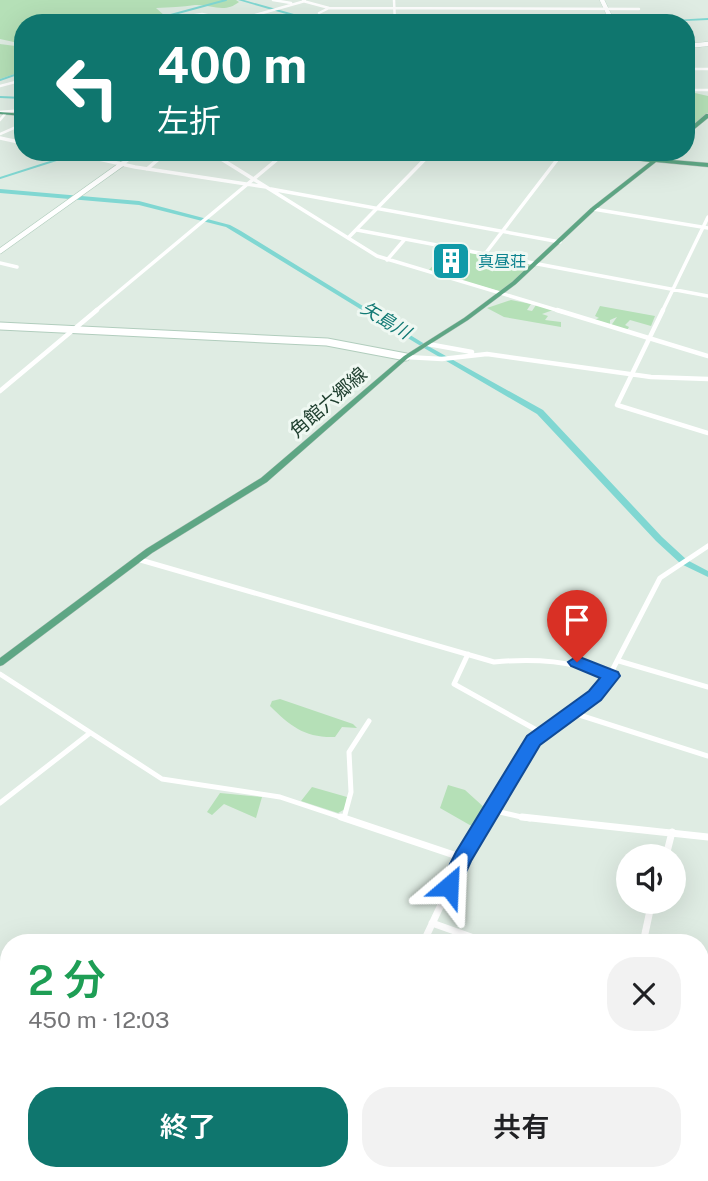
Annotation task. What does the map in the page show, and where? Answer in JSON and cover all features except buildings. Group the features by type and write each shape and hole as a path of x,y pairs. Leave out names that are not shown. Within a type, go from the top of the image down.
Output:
{"main road":[{"path":"654,161 708,165"},
{"name":"角館六郷線","path":"0,663 137,559 264,480 406,358 501,293 536,264 593,209 654,161"}],"street":[{"path":"273,0 295,4"},
{"path":"394,0 394,14"},
{"path":"602,0 608,14"},
{"path":"258,14 305,1 329,8 639,9"},
{"path":"318,13 329,8"},
{"path":"188,14 217,14"},
{"path":"0,120 2,113"},
{"path":"109,161 560,242"},
{"path":"0,251 126,161"},
{"path":"147,169 156,161"},
{"path":"225,161 387,260 708,356"},
{"path":"0,391 275,161"},
{"path":"348,238 423,161"},
{"path":"485,254 555,161"},
{"path":"593,209 705,228"},
{"path":"708,217 705,228 630,375 618,407 708,433"},
{"path":"356,230 708,296"},
{"path":"387,260 405,239"},
{"path":"0,263 17,267"},
{"path":"0,326 327,342 406,358 442,359 477,354"},
{"path":"425,345 630,375 708,379"},
{"path":"427,934 463,858 533,741 595,696 611,676 660,578 708,546"},
{"path":"137,559 494,662 524,658 576,662 611,676"},
{"path":"468,654 454,684 542,733"},
{"path":"619,661 708,687"},
{"path":"0,674 162,779 280,797 463,858"},
{"path":"570,712 708,756"},
{"path":"344,818 351,792 349,752 369,721"},
{"path":"0,803 90,733"},
{"path":"491,810 538,821 708,837"},
{"path":"669,844 672,832"},
{"path":"645,934 649,914"},
{"path":"432,923 463,934"}],"green space":[{"path":"0,0 239,2 223,8 195,5 156,8 163,14 14,14 14,42 0,39"},
{"path":"0,44 14,46 14,74 0,79"},
{"path":"695,93 708,96 708,113 695,124"},
{"path":"448,249 531,266 502,292 428,271"},
{"path":"511,300 531,304 527,310 532,311 536,305 553,310 542,314 548,316 545,320 561,322 561,327 504,317 487,308"},
{"path":"600,306 655,316 651,326 630,320 625,325 629,327 627,330 610,327 617,317 610,320 610,325 594,320 599,318 595,316"},
{"path":"280,699 353,724 357,728 342,727 335,737 307,733 291,725 270,706 272,701"},
{"path":"448,785 465,790 486,809 475,828 440,808"},
{"path":"312,787 347,797 345,809 338,813 301,801"},
{"path":"220,793 262,797 256,818 224,804 212,815 207,812"}],"waterway":[{"path":"174,14 226,0"},
{"path":"240,0 289,14"},
{"path":"695,20 708,19"},
{"path":"0,80 14,75"},
{"path":"0,97 14,98"},
{"path":"0,178 53,161"},
{"name":"矢島川","path":"0,191 139,203 228,226 426,347 540,412 659,539 684,562 708,574"}],"place":[{"name":"真昼荘","path":"451,261"}],"route":[{"path":"449,886 533,741 595,696 611,676 577,662"}]}
